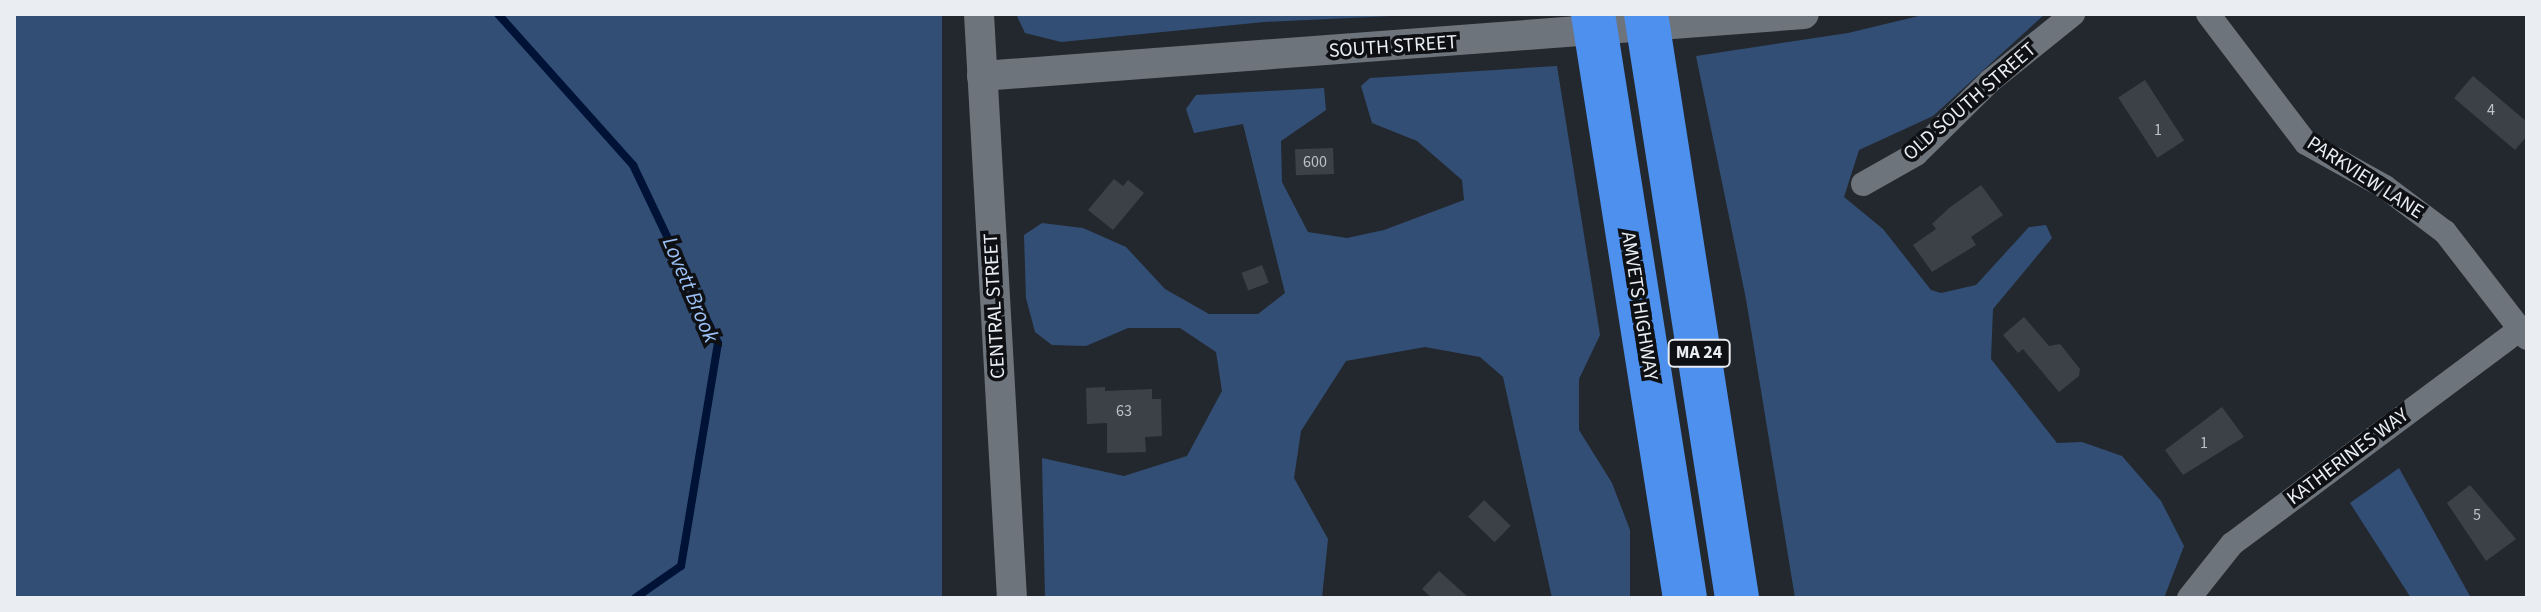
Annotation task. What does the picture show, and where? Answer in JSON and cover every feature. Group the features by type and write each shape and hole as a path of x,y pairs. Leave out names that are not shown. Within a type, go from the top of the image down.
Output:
{"highway":[{"name":"AMVETS HIGHWAY","path":"1593,14 1685,598"},
{"name":"MA 24","path":"1646,14 1737,598"}],"street":[{"name":"CENTRAL STREET","path":"979,14 1012,598"},
{"name":"SOUTH STREET","path":"982,76 1804,14"},
{"name":"OLD SOUTH STREET","path":"1863,184 1916,154 1990,81 2073,14"},
{"name":"PARKVIEW LANE","path":"2208,14 2306,143 2375,180 2445,232 2524,334"},
{"name":"KATHERINES WAY","path":"2189,598 2232,544 2524,334"}],"shaded area":[{"path":"14,14 942,14 942,598 14,598"},
{"path":"1016,14 1434,14 1264,22 1061,42 1025,33"},
{"path":"1927,14 2045,14 1933,116 1859,150 1844,197 1883,229 1931,290 1941,293 1976,285 2029,227 2046,225 2052,238 1993,309 1991,359 2057,443 2082,442 2122,456 2161,501 2184,546 2164,598 1795,598 1746,299 1696,56 1848,33"},
{"path":"1557,66 1600,335 1579,379 1579,430 1612,483 1630,530 1630,598 1552,598 1503,377 1480,357 1425,347 1346,361 1301,431 1294,478 1328,539 1322,598 1045,598 1042,458 1124,476 1187,456 1222,391 1216,352 1180,328 1128,328 1086,346 1052,345 1035,332 1026,298 1024,235 1042,223 1083,228 1126,247 1165,289 1209,314 1258,314 1285,293 1243,124 1194,133 1186,109 1196,95 1324,88 1326,110 1281,141 1282,182 1308,232 1347,238 1384,230 1464,200 1462,180 1417,141 1372,123 1361,86 1370,78"},
{"path":"2399,468 2471,598 2411,598 2350,503"}],"building":[{"path":"2473,76 2527,122 2527,136 2515,150 2454,98"},
{"path":"2145,80 2184,140 2157,158 2118,97"},
{"path":"1333,148 1334,174 1296,175 1295,149"},
{"path":"1114,179 1123,186 1128,180 1144,193 1113,230 1088,210"},
{"path":"1981,185 2003,215 1971,237 1976,245 1932,272 1913,245 1936,229 1932,224 1949,208"},
{"path":"1262,265 1269,283 1248,291 1241,273"},
{"path":"2024,317 2049,346 2060,344 2080,369 2079,376 2059,392 2023,349 2018,353 2003,335"},
{"path":"1105,387 1105,391 1152,389 1152,399 1161,399 1162,436 1145,437 1146,452 1107,453 1107,423 1087,424 1086,388"},
{"path":"2222,407 2244,437 2183,475 2165,450"},
{"path":"2470,485 2516,539 2486,561 2447,503"},
{"path":"1484,500 1511,526 1495,542 1468,517"},
{"path":"1439,571 1469,598 1432,598 1422,589"}],"waterway":[{"name":"Lovett Brook","path":"498,14 633,165 718,343 681,566 635,598"}]}
